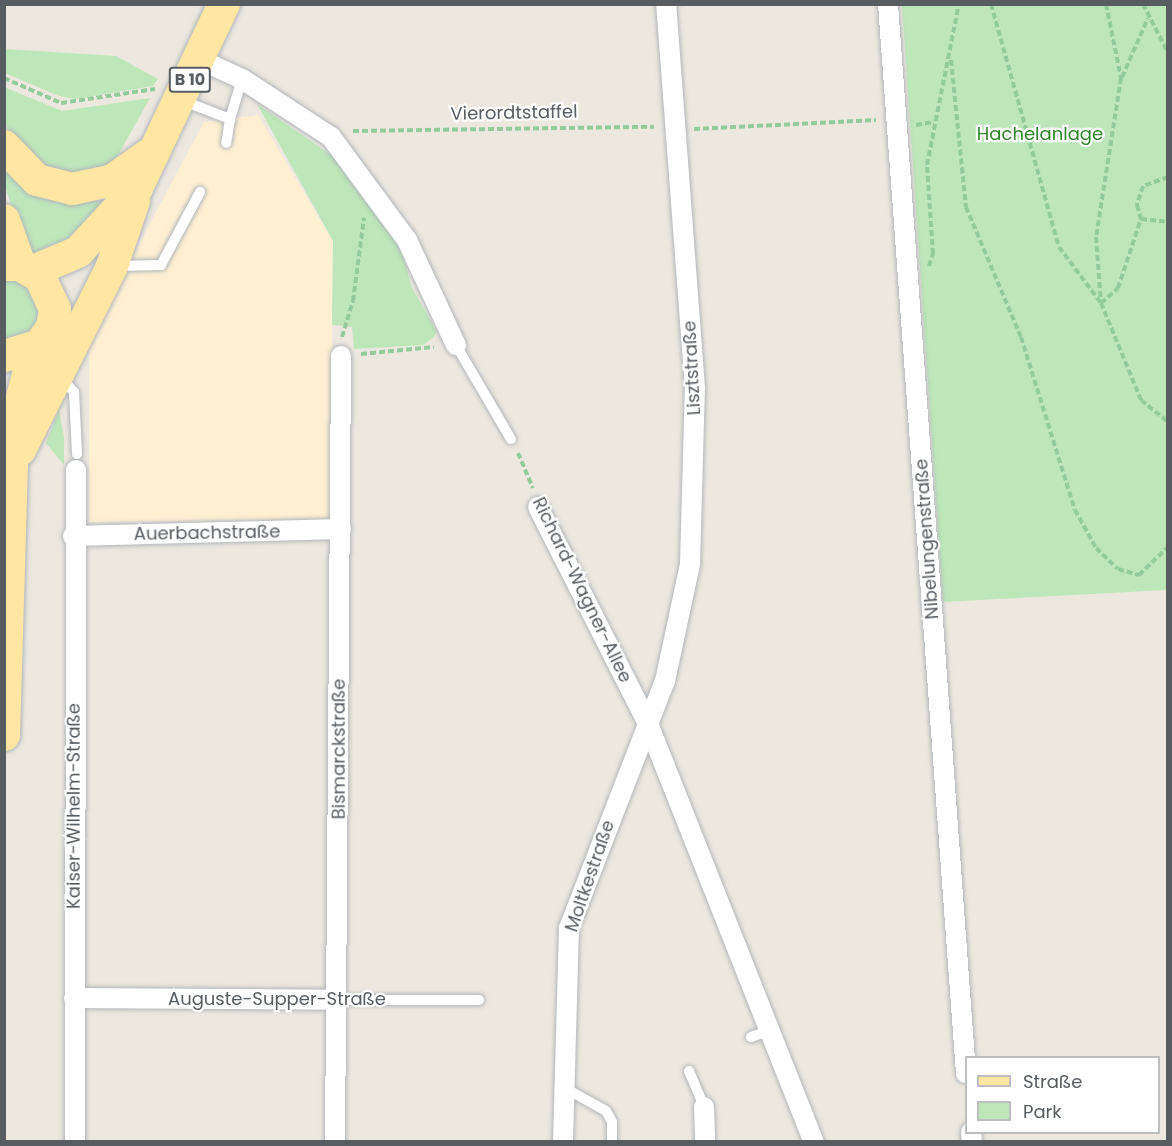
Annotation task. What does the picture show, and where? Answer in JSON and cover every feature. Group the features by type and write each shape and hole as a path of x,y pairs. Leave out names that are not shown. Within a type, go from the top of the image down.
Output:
{"main road":[{"name":"B 10","path":"7,468 58,375 112,266 171,94 201,60 225,4"},
{"path":"4,146 37,180 72,189 111,181 151,153"},
{"name":"B 10","path":"4,735 7,468 17,408 46,334 111,222 137,188"},
{"path":"4,220 19,267 51,291 46,334"},
{"name":"B 10","path":"19,267 78,252 111,222"},
{"path":"4,356 86,316"}],"street":[{"name":"Lisztstraße","path":"649,726 682,615 694,495 695,388 687,128 666,4"},
{"name":"Nibelungenstraße","path":"888,4 965,1059"},
{"path":"201,60 242,79 332,137 369,184 407,240 456,345"},
{"name":"Bismarckstraße","path":"335,1142 338,1000 341,357"},
{"name":"Kaiser-Wilhelm-Straße","path":"75,1142 73,536 77,462"},
{"name":"Richard-Wagner-Allee","path":"537,507 649,726 760,1034 814,1142"},
{"name":"Auerbachstraße","path":"73,536 341,530"},
{"name":"Moltkestraße","path":"563,1142 569,928 649,726"},
{"name":"Auguste-Supper-Straße","path":"74,998 338,1000"},
{"path":"704,1107 705,1142"}],"lane":[{"path":"226,143 230,119 242,79"},
{"path":"171,94 230,119"},
{"path":"112,266 161,265 200,192"},
{"path":"456,345 511,439"},
{"name":"Kaiser-Wilhelm-Straße","path":"58,375 74,392 77,462"},
{"name":"Auguste-Supper-Straße","path":"338,1000 479,1000"},
{"path":"689,1071 704,1107"},
{"path":"563,1087 606,1112 612,1122 612,1142"}],"path":[{"path":"909,291 933,254 927,165 951,60 959,4"},
{"path":"992,4 1059,247 1101,303 1137,393 1167,423"},
{"path":"1106,4 1121,78"},
{"path":"1143,4 1167,53"},
{"path":"1101,303 1096,237 1121,78 1148,18"},
{"path":"951,60 966,207 1021,337 1075,510 1096,548 1118,569 1138,575 1167,547"},
{"path":"4,78 61,103 171,94"},
{"name":"Vierordtstaffel","path":"350,131 687,128 897,119"},
{"path":"1101,303 1118,288 1141,219 1137,205 1143,186 1167,177"},
{"path":"369,184 341,357 456,345"},
{"path":"1141,219 1167,222"},
{"name":"Richard-Wagner-Allee","path":"511,439 537,507"}],"shaded area":[{"path":"258,115 333,241 331,519 89,522 89,338 204,122"}],"green space":[{"name":"Hachelanlage","path":"902,5 1167,5 1167,590 943,602"},
{"path":"5,49 116,56 158,79 153,86 75,99 59,96 5,73"},
{"path":"4,87 62,111 150,98 107,175 55,176 28,159 6,126"},
{"path":"257,104 347,166 400,241 411,286 437,332 433,338 423,345 354,349 352,327 332,325 333,241"},
{"path":"4,159 105,202 107,209 43,260 30,253 22,238 5,186"},
{"path":"5,277 30,284 41,314 32,333 5,343"},
{"path":"59,410 64,437 64,465 46,443"}]}
